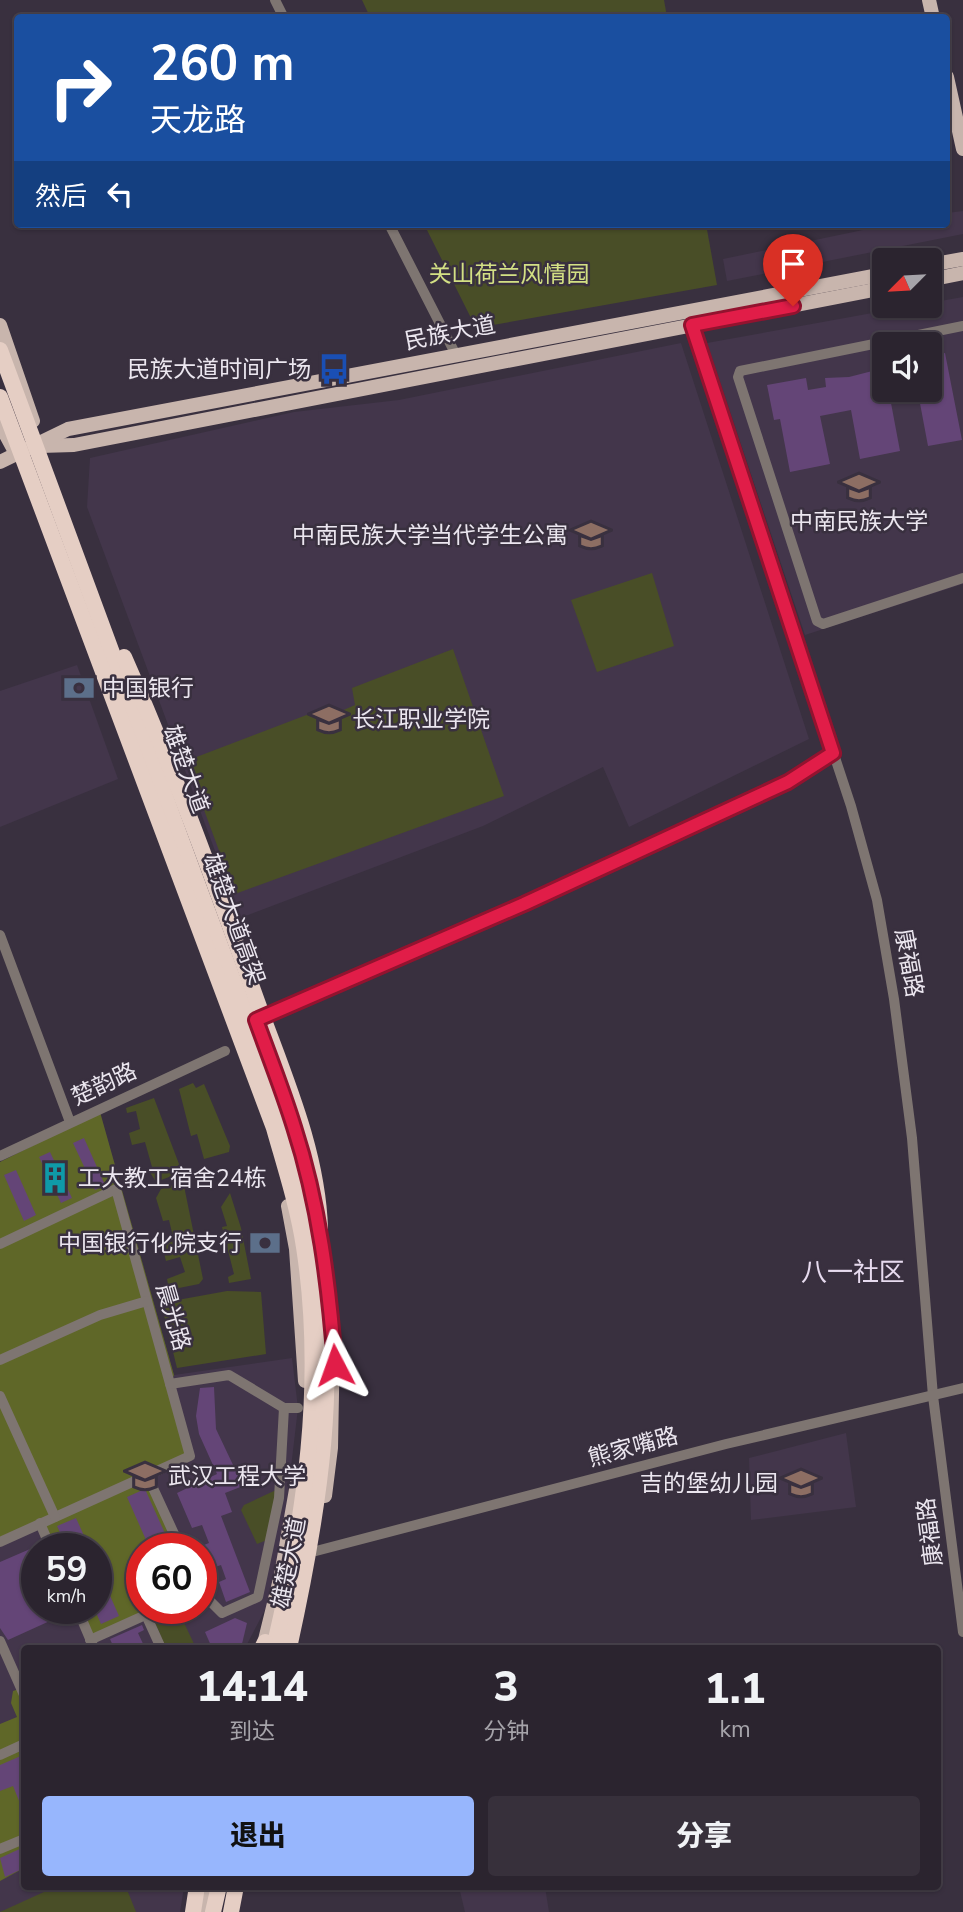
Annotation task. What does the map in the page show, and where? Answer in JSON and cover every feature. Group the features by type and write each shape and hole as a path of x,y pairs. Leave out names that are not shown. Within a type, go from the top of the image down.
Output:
{"highway":[{"name":"雄楚大道高架","path":"0,350 287,1126 314,1236 322,1302 327,1391 321,1485 293,1645"},
{"name":"雄楚大道高架","path":"0,397 131,739 274,1128 301,1234 312,1318 314,1375 307,1476 297,1544 267,1645"},
{"path":"103,610 169,764 230,925 311,1159 320,1216 322,1302"},
{"path":"193,1912 196,1890"},
{"path":"213,1912 218,1890"},
{"path":"231,1912 235,1890"}],"main road":[{"path":"950,90 963,149"},
{"path":"942,263 963,259"},
{"path":"942,277 963,273"},
{"name":"民族大道","path":"0,462 68,429 872,276"},
{"name":"民族大道","path":"22,449 74,445 872,290"},
{"name":"雄楚大道","path":"0,325 25,390 22,449 270,1134 284,1183 296,1250 303,1330 304,1426 289,1533 266,1645"},
{"name":"雄楚大道","path":"0,424 22,449 103,610 295,1128 310,1186 329,1287 335,1365 332,1428 316,1551 293,1645"},
{"path":"304,1426 306,1416 314,1410 329,1416 332,1428"},
{"path":"205,1912 210,1890"},
{"path":"237,1912 242,1890"}],"street":[{"path":"391,228 456,355"},
{"name":"康福路","path":"692,325 833,753 877,900 894,999 912,1138 933,1396 963,1632"},
{"path":"963,326 740,371 738,377 817,621 823,624 963,578"},
{"path":"256,1020 536,899 788,782 833,753"},
{"path":"0,936 3,954 70,1122"},
{"name":"楚韵路","path":"0,1156 225,1051"},
{"name":"晨光路","path":"0,1244 116,1189 190,1456 147,1475"},
{"path":"0,1360 100,1315 147,1301"},
{"path":"170,1384 229,1375 284,1408 298,1408"},
{"name":"熊家嘴路","path":"316,1551 726,1444 963,1388"},
{"path":"0,1396 55,1517"},
{"path":"217,1608 222,1613 258,1597 279,1497 284,1408"},
{"path":"0,1542 147,1475 174,1533"},
{"path":"40,1523 44,1533"},
{"path":"83,1624 92,1644 129,1624"},
{"path":"150,1624 160,1645"},
{"path":"0,1642 21,1688"},
{"path":"0,1755 21,1745"},
{"path":"0,1849 21,1840"}],"shaded area":[{"path":"963,211 963,234 893,248 872,248 872,252 727,281 723,259 873,228 950,228 950,213"},
{"name":"中南民族大学","path":"963,297 963,584 805,635 707,343 872,313 872,318 942,318 942,301"},
{"path":"681,343 809,739 629,827 603,767 483,826 240,918 87,507 90,458 294,412 399,400"},
{"path":"77,665 118,779 0,827 0,691"},
{"name":"武汉工程大学","path":"100,1112 174,1375 292,1358 298,1408 282,1544 269,1602 247,1645 21,1645 21,1890 184,1890 180,1912 0,1912 0,1162"},
{"name":"吉的堡幼儿园","path":"846,1433 856,1507 751,1520 749,1458"},
{"path":"460,1890 545,1890 549,1912 465,1912"}],"green space":[{"path":"362,0 664,0 666,14 369,14"},
{"name":"关山荷兰风情园","path":"426,228 707,228 717,285 476,328"},
{"path":"652,573 674,646 597,672 571,600"},
{"path":"453,649 504,796 235,894 186,761 317,711 323,719 355,705 352,688"},
{"path":"193,1083 196,1088 204,1084 230,1146 229,1152 204,1159 197,1134 191,1136 179,1089"},
{"path":"154,1098 182,1172 156,1182 148,1169 152,1167 145,1142 132,1145 129,1133 140,1129 136,1111 127,1113 126,1108"},
{"path":"100,1112 174,1375 170,1384 190,1456 148,1475 174,1533 126,1533 126,1624 90,1640 84,1624 112,1624 112,1533 44,1533 40,1523 0,1542 0,1162"},
{"path":"176,1184 184,1186 203,1279 199,1284 169,1290 167,1279 185,1272 180,1257 166,1261 162,1245 174,1241 169,1220 163,1221 156,1198 161,1189"},
{"path":"230,1193 241,1228 251,1279 229,1283 228,1277 234,1274 222,1227 227,1226 221,1207"},
{"path":"227,1291 261,1292 266,1354 177,1368 161,1303"},
{"path":"276,1490 267,1540 257,1544 241,1510 244,1505"},
{"path":"156,1624 185,1624 195,1645 165,1645"},
{"path":"21,1688 21,1870 0,1881 0,1724 17,1717 11,1703 13,1691"},
{"path":"48,1890 126,1890 136,1912 0,1912"}],"building":[{"path":"945,353 962,440 928,446 920,402 942,402 942,354"},
{"path":"872,371 872,402 897,402 891,403 900,451 860,459 851,410 820,416 830,464 790,472 780,419 774,420 767,385 806,378 808,390 826,387 825,378 849,377"},
{"path":"84,1138 105,1185 95,1190 73,1143"},
{"name":"工大教工宿舍24栋","path":"50,1152 72,1198 61,1203 39,1157"},
{"path":"16,1170 36,1215 24,1221 4,1175"},
{"path":"214,1387 216,1429 243,1486 225,1493 232,1512 221,1516 250,1592 226,1602 219,1582 226,1579 221,1565 217,1566 217,1533 205,1533 202,1525 192,1528 177,1493 217,1474 199,1434 196,1416 200,1388"},
{"path":"145,1489 165,1533 143,1533 127,1497"},
{"path":"76,1518 83,1533 60,1533 57,1526"},
{"path":"21,1553 21,1624 43,1624 8,1640 0,1628 0,1562"},
{"path":"112,1600 119,1616 112,1619"},
{"path":"235,1618 247,1623 242,1645 211,1645 205,1632"},
{"path":"142,1625 144,1630 138,1633 144,1645 113,1645 110,1639"},
{"path":"21,1756 21,1806 13,1786 0,1791 0,1765"},
{"path":"21,1848 21,1869 5,1877 0,1858"}],"place":[{"name":"民族大道时间广场","path":"334,369"},
{"name":"中南民族大学","path":"859,487"},
{"name":"中南民族大学当代学生公寓","path":"591,535"},
{"name":"中国银行","path":"79,688"},
{"name":"长江职业学院","path":"329,719"},
{"name":"工大教工宿舍24栋","path":"55,1178"},
{"name":"中国银行化院支行","path":"265,1243"},
{"name":"武汉工程大学","path":"145,1476"},
{"name":"吉的堡幼儿园","path":"801,1483"}],"district":[{"name":"八一社区","path":"853,1272"}],"route":[{"path":"335,1365 329,1287 310,1186 295,1128 256,1020 524,904 788,782 833,753 692,325 793,306"}]}
